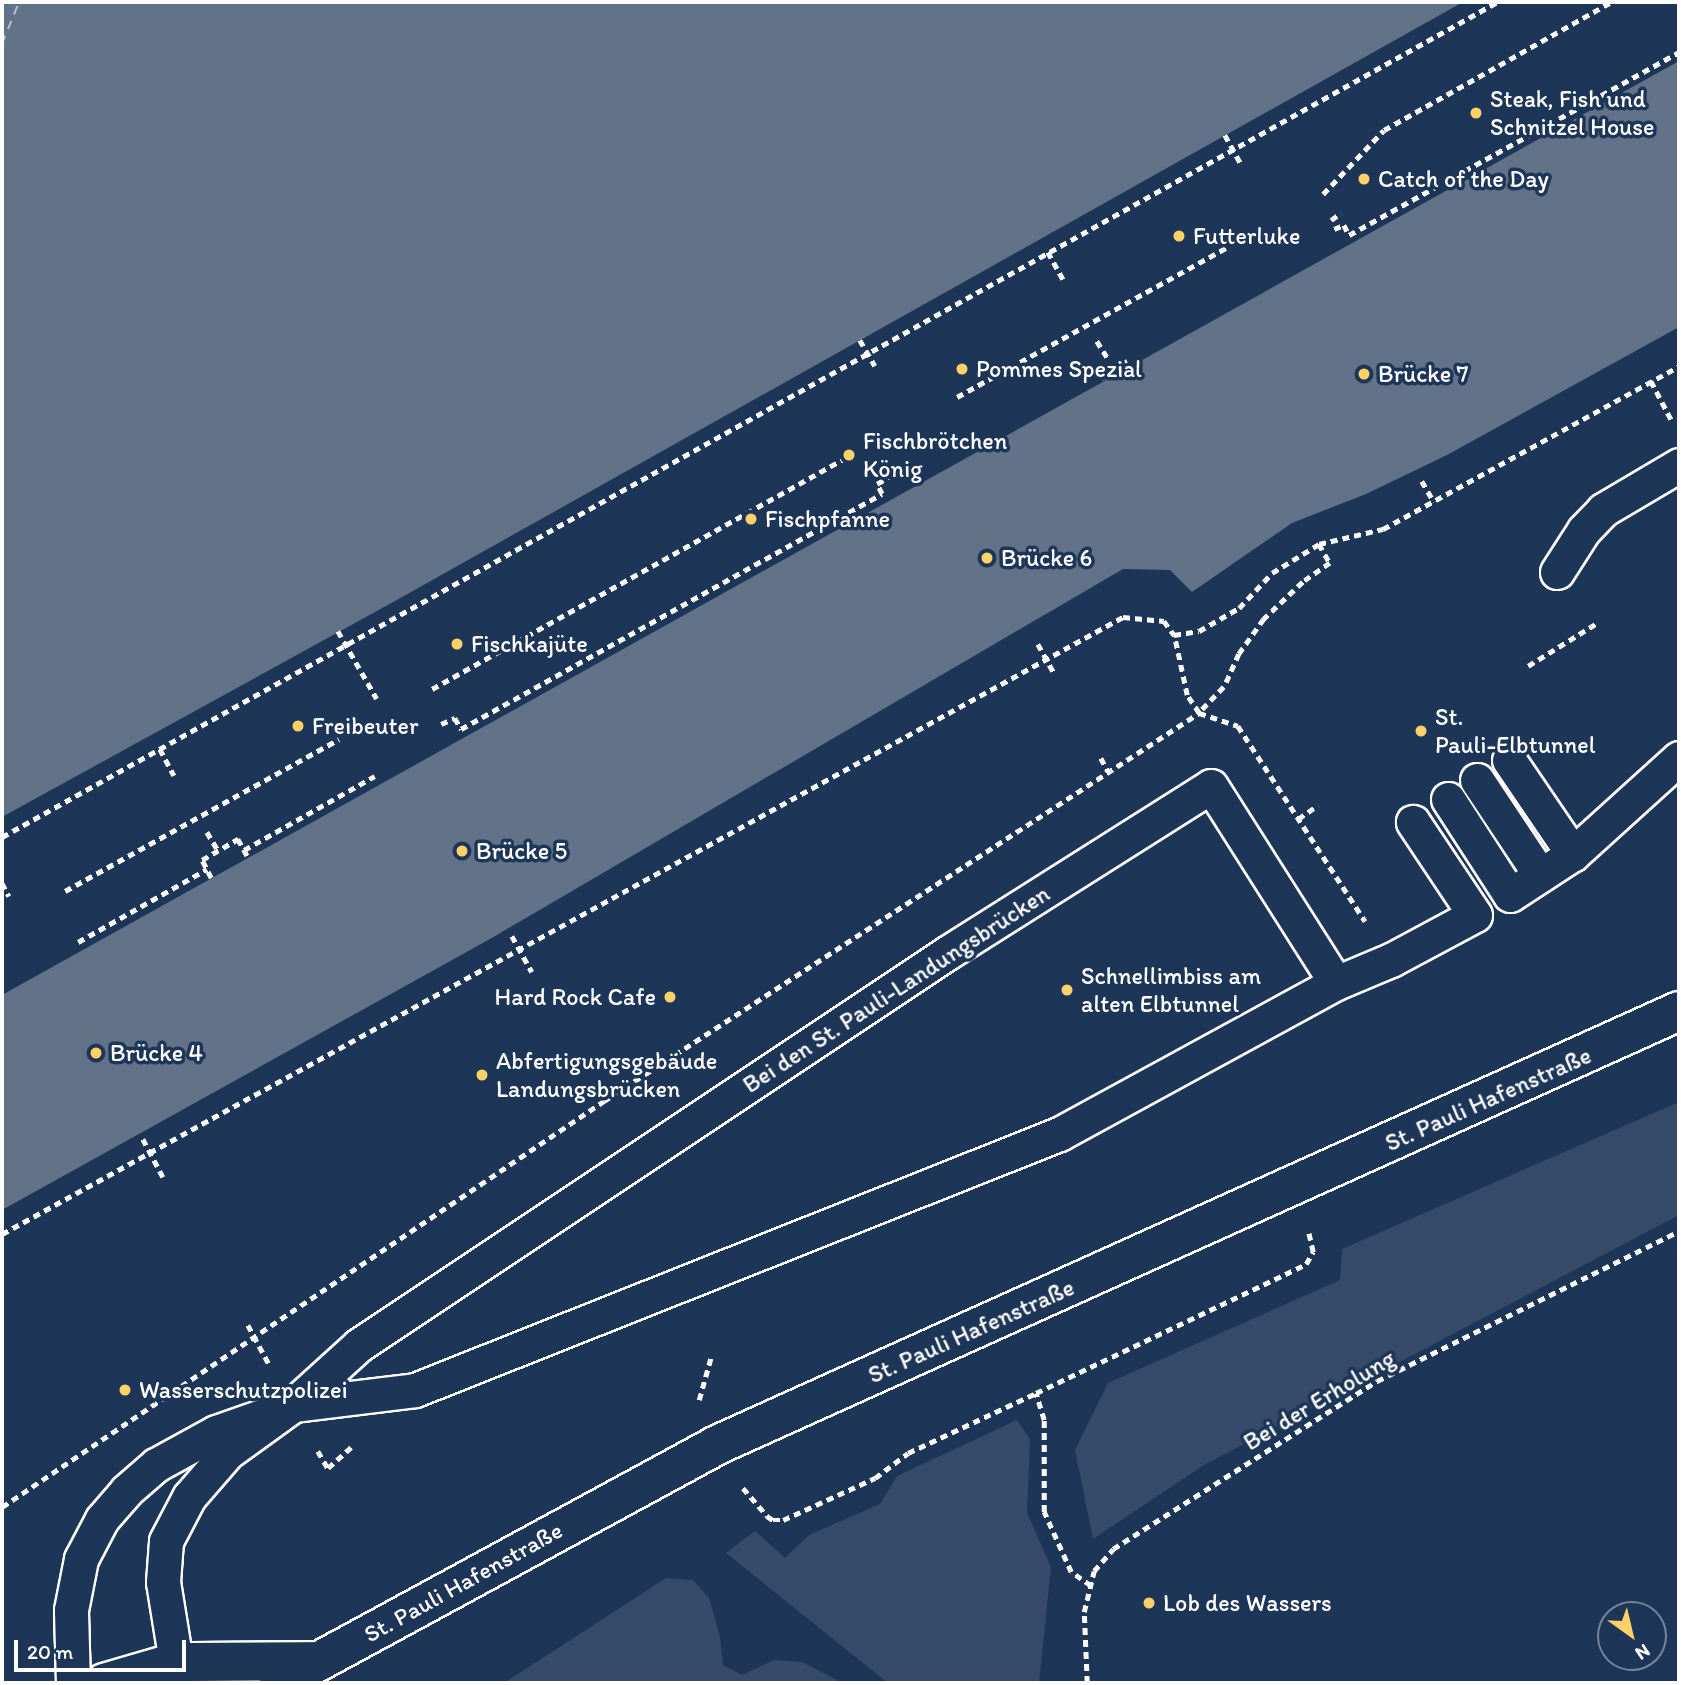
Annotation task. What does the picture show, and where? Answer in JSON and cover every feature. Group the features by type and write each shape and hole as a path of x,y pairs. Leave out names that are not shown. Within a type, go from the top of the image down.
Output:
{"main road":[{"name":"St. Pauli Hafenstraße","path":"279,1683 717,1445 1679,1012"},
{"path":"104,1683 176,1662 320,1661"}],"lane":[{"path":"1558,572 1584,530 1603,510 1679,465"},
{"path":"1448,799 1510,895 1573,854 1679,759"},
{"path":"1508,760 1573,854"},
{"path":"1478,780 1540,875"},
{"name":"Bei den St. Pauli-Landungsbrücken","path":"176,1662 162,1561 172,1527 189,1497 228,1453 293,1405 371,1337 947,953 1211,786 1336,983"},
{"name":"Bei den St. Pauli-Landungsbrücken","path":"73,1683 71,1610 75,1581 88,1542 102,1519 126,1492 156,1465 216,1432 293,1405 415,1390 1059,1134 1336,983 1391,960 1475,915 1413,822"}],"path":[{"path":"2,837 1497,2"},
{"path":"1323,194 1384,130 1611,2"},
{"path":"1334,229 1344,225 1349,235 1679,52"},
{"path":"1225,135 1242,166"},
{"path":"1331,219 1341,213"},
{"path":"957,397 1228,247"},
{"path":"1048,252 1064,281"},
{"path":"860,340 875,366"},
{"path":"1097,341 1107,357"},
{"path":"1124,360 1128,366"},
{"path":"1174,635 1199,631 1239,608 1272,573 1319,544 1383,529 1679,366"},
{"path":"1651,382 1673,422"},
{"path":"432,689 862,449"},
{"path":"873,475 883,471"},
{"path":"441,724 455,718 461,729 882,494 877,484 888,477"},
{"path":"1422,481 1434,502"},
{"path":"2,1507 604,1101 1199,713 1224,687 1239,653 1264,619 1292,591 1330,564 1319,544"},
{"path":"2,1234 1123,617 1164,621 1174,635 1187,695 1199,713 1238,726 1391,960"},
{"path":"1528,666 1597,623"},
{"path":"338,631 377,699"},
{"path":"1038,644 1054,673"},
{"path":"65,891 340,739"},
{"path":"160,749 174,775"},
{"path":"1101,758 1108,771"},
{"path":"244,849 375,776"},
{"path":"1298,819 1318,806"},
{"path":"207,832 218,850"},
{"path":"211,877 202,860 238,839 248,857"},
{"path":"78,942 207,869"},
{"path":"2,883 9,896"},
{"path":"512,936 533,972"},
{"path":"598,1089 604,1101"},
{"path":"143,1139 163,1177"},
{"name":"Bei der Erholung","path":"1087,1683 1084,1612 1094,1571 1113,1549 1377,1381 1679,1231"},
{"path":"749,1497 773,1520 783,1520 875,1478 908,1453 1306,1264"},
{"path":"1036,1393 1044,1420 1044,1512 1071,1572 1091,1586"}],"shaded area":[{"path":"2,2 1679,2 1679,327 1447,455 1366,494 1292,523 1192,592 1170,570 1123,569 490,939 2,1210"},
{"path":"1679,1102 1679,1215 1204,1465 1093,1539 1075,1450 1108,1383 1340,1280 1342,1249"},
{"path":"1017,1420 1030,1439 1027,1513 1051,1567 1039,1683 888,1683 726,1553 755,1531 785,1558 809,1535 880,1504 897,1476"},
{"path":"666,1578 693,1580 709,1598 720,1637 723,1665 742,1675 774,1660 802,1662 843,1683 504,1683"}],"pier":[{"path":"1463,2 1679,2 1679,61 2,995 2,817 395,601"}],"ferry route":[{"path":"2,44 19,2"}],"place":[{"name":"Steak, Fish und Schnitzel House","path":"1476,113"},
{"name":"Catch of the Day","path":"1364,179"},
{"name":"Futterluke","path":"1179,236"},
{"name":"Pommes Spezial","path":"962,369"},
{"name":"Brücke 7","path":"1364,374"},
{"name":"Fischbrötchen König","path":"849,455"},
{"name":"Fischpfanne","path":"751,519"},
{"name":"Brücke 6","path":"987,558"},
{"name":"Fischkajüte","path":"457,644"},
{"name":"Freibeuter","path":"298,726"},
{"name":"St. Pauli-Elbtunnel","path":"1421,731"},
{"name":"Brücke 5","path":"462,851"},
{"name":"Schnellimbiss am alten Elbtunnel","path":"1067,990"},
{"name":"Hard Rock Cafe","path":"670,997"},
{"name":"Brücke 4","path":"96,1053"},
{"name":"Abfertigungsgebäude Landungsbrücken","path":"482,1075"},
{"name":"Wasserschutzpolizei","path":"125,1390"},
{"name":"Lob des Wassers","path":"1149,1603"}]}
